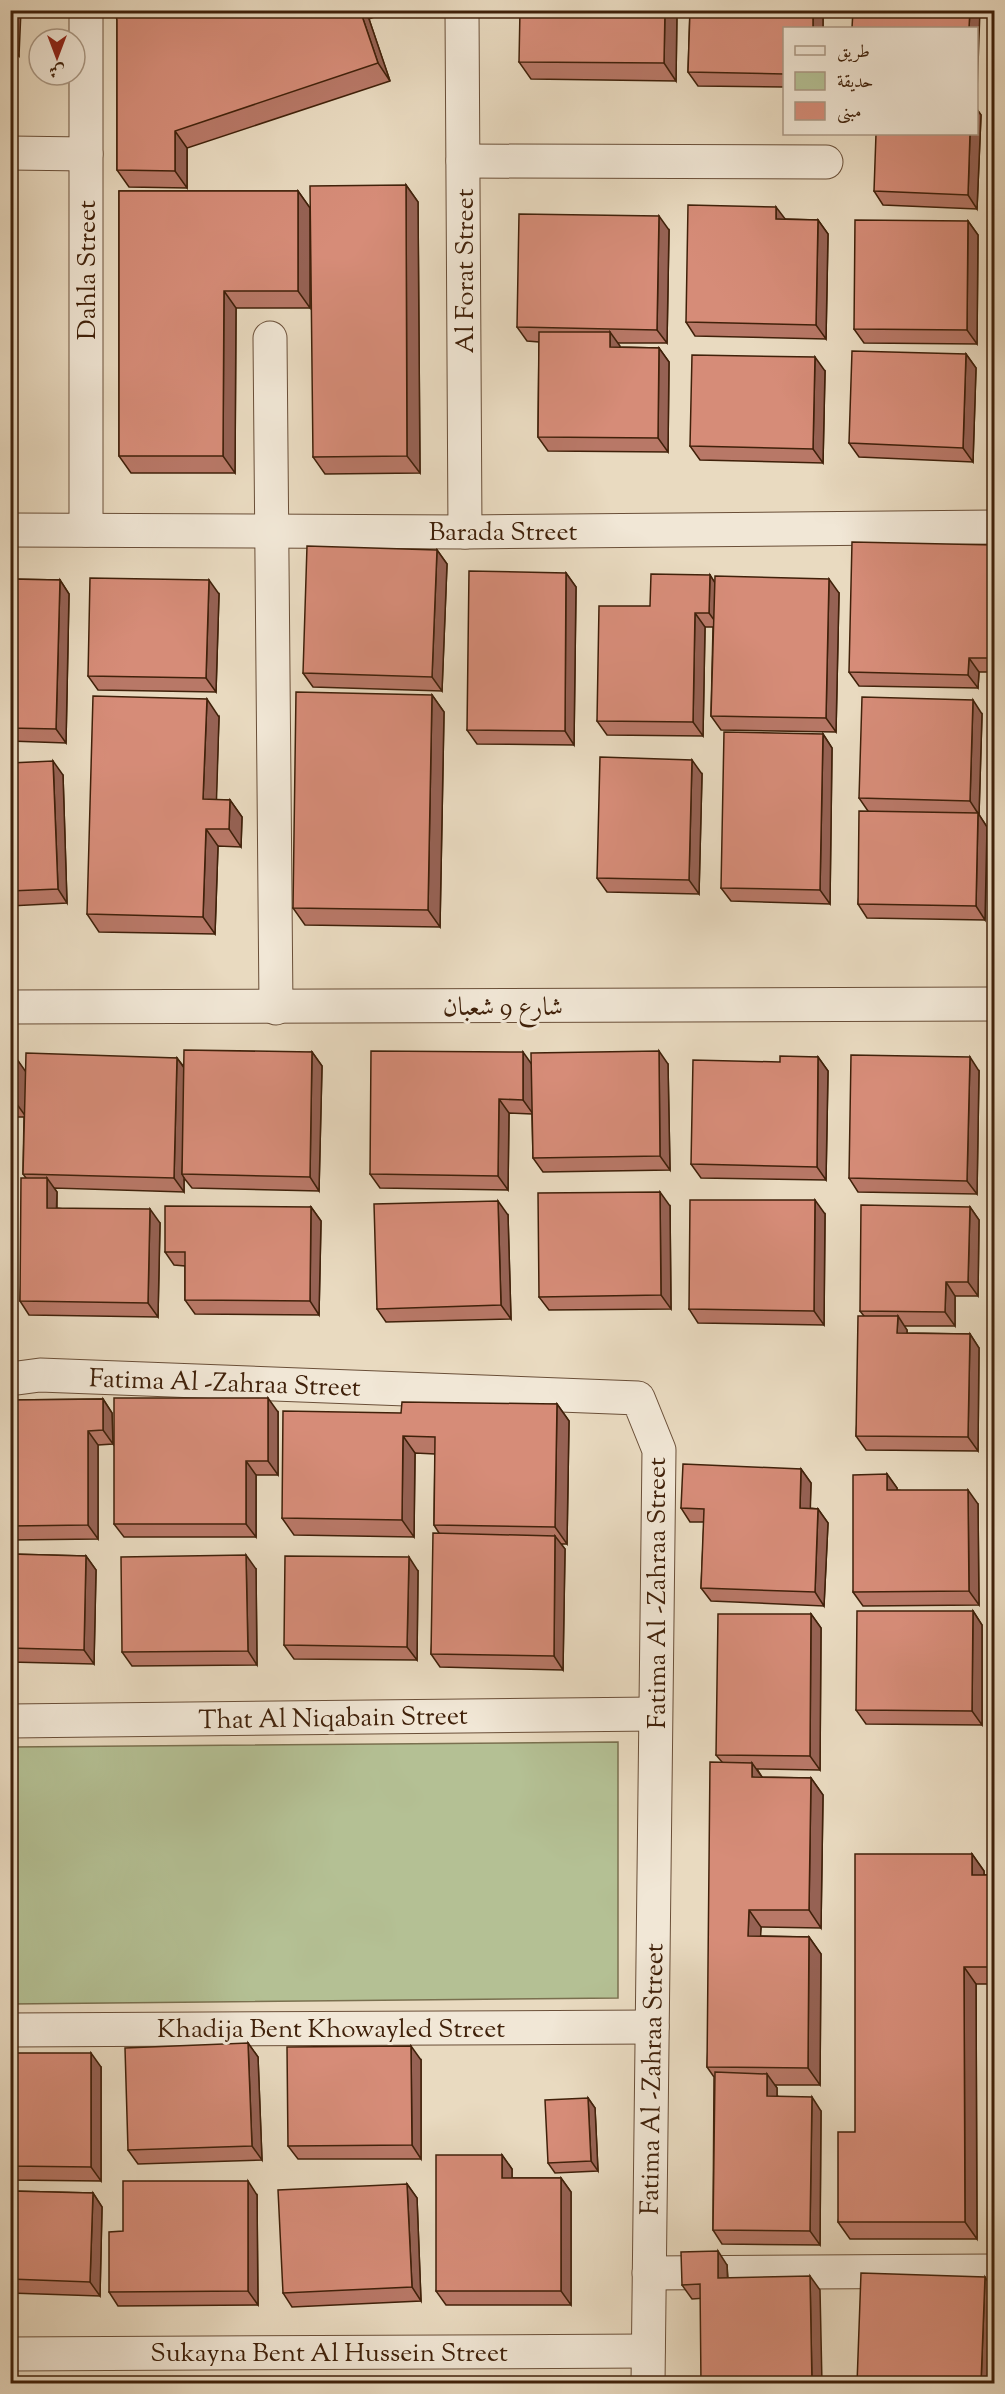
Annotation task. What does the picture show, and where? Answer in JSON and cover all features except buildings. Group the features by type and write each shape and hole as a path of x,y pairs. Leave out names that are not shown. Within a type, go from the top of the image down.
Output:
{"street":[{"name":"Dahla Street","path":"86,10 86,530"},
{"name":"Al Forat Street","path":"462,10 465,532"},
{"path":"10,153 86,154"},
{"path":"463,161 826,162"},
{"path":"270,338 276,1008"},
{"name":"Barada Street","path":"10,530 465,532 994,527"},
{"name":"شارع 9 شعبان","path":"10,1007 276,1008 994,1004"},
{"name":"Fatima Al -Zahraa Street","path":"10,1379 40,1375 638,1398 658,1450 648,2384"},
{"name":"That Al Niqabain Street","path":"10,1721 656,1714"},
{"name":"Khadija Bent Khowayled Street","path":"10,2030 652,2027"},
{"path":"649,2272 994,2271"},
{"name":"Sukayna Bent Al Hussein Street","path":"10,2354 648,2351"}],"green space":[{"path":"618,1742 618,1998 11,2004 11,1747"}]}
